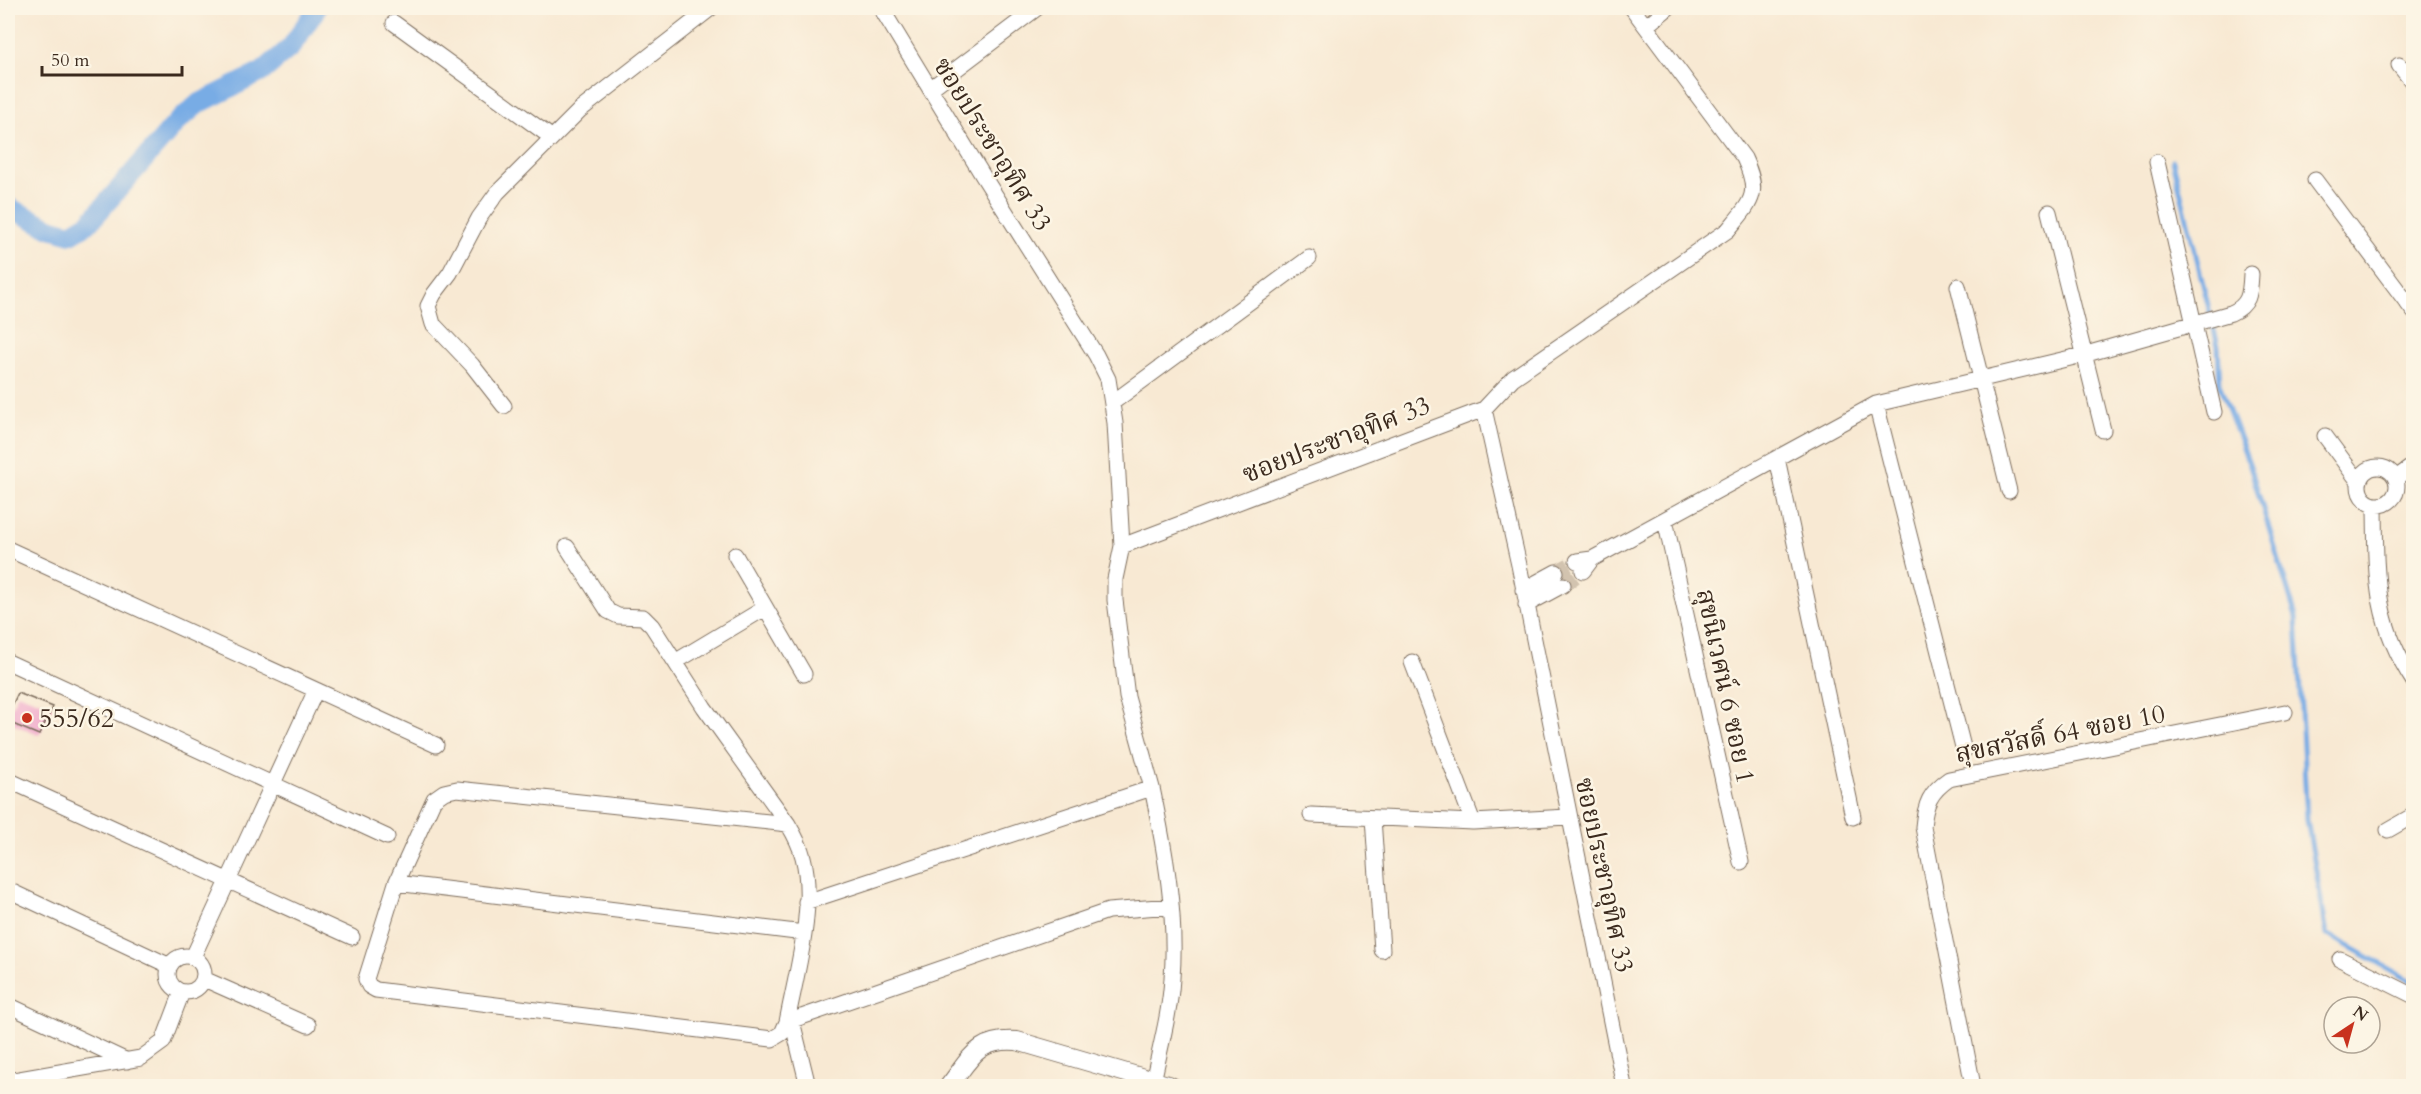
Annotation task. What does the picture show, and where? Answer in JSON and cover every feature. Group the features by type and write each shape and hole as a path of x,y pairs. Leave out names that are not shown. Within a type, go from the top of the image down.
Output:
{"street":[{"path":"504,406 472,365 433,324 428,306 479,218 497,193 579,110 711,8"},
{"name":"ซอยประชาอุทิศ 33","path":"881,8 1108,379 1113,403 1122,546 1484,409 1525,598 1624,1086"},
{"path":"930,89 1037,8"},
{"path":"1484,409 1513,378 1728,230 1752,198 1754,179 1744,158 1632,8"},
{"path":"1646,26 1668,8"},
{"path":"393,23 551,137"},
{"path":"2399,65 2414,84"},
{"path":"2157,162 2214,412"},
{"path":"2315,180 2414,312"},
{"path":"2049,212 2103,430"},
{"path":"1113,403 1309,258"},
{"path":"1584,564 1876,404 2083,356 2194,326 2231,313 2246,304 2250,293 2251,274"},
{"path":"1958,286 2009,491"},
{"path":"1876,404 1964,751"},
{"path":"2325,436 2359,482 2364,500 2375,506 2382,505 2394,498 2397,492 2396,478 2386,468 2373,467 2362,476 2359,482"},
{"path":"1777,458 1853,817"},
{"path":"2396,478 2414,465"},
{"path":"2375,506 2376,577 2384,620 2396,654 2414,682"},
{"name":"สุขนิเวศน์ 6 ซอย 1","path":"1665,520 1741,862"},
{"path":"949,1086 971,1057 986,1043 999,1040 1017,1041 1162,1084 1172,987 1172,906 1163,839 1152,788 1127,698 1115,600 1115,579 1122,546"},
{"path":"567,547 608,610 618,616 643,616 704,707 788,824 803,857 806,902 804,933 789,1022 782,1033 772,1039 376,990 369,986 366,980 396,883 434,799 444,792 457,789 788,824"},
{"path":"8,549 436,745"},
{"path":"735,555 804,674"},
{"path":"1525,598 1559,578"},
{"path":"675,662 765,608"},
{"path":"8,662 387,837"},
{"path":"1412,662 1473,822"},
{"path":"193,957 316,690"},
{"name":"สุขสวัสดิ์ 64 ซอย 10","path":"1972,1086 1923,827 1924,807 1934,789 1949,779 2285,712"},
{"path":"8,780 352,937"},
{"path":"806,902 1152,788"},
{"path":"1311,815 1473,822 1568,817"},
{"path":"2388,830 2414,815"},
{"path":"1373,818 1382,950"},
{"path":"396,883 804,933"},
{"path":"8,890 170,966"},
{"path":"789,1022 1108,911 1172,906"},
{"path":"184,956 193,957 203,966 204,979 200,987 191,992 182,992 170,982 170,966 176,959 184,956"},
{"path":"2340,959 2414,996"},
{"path":"204,979 308,1025"},
{"path":"8,1081 141,1058 163,1042 182,992"},
{"path":"8,1005 127,1061"},
{"path":"789,1022 808,1086"}],"building":[{"name":"555/62","path":"18,693 53,707 39,735 8,722 8,714"}],"waterway":[{"path":"8,207 50,228 71,234 89,223 177,122 198,104 262,72 291,47 317,8"},
{"path":"2173,161 2218,346 2220,386 2250,466 2296,617 2307,820 2327,934 2414,983"}],"tunnel":[{"path":"1556,572 1577,561"},
{"path":"1563,585 1583,571"}],"place":[{"name":"555/62","path":"27,718"}]}
